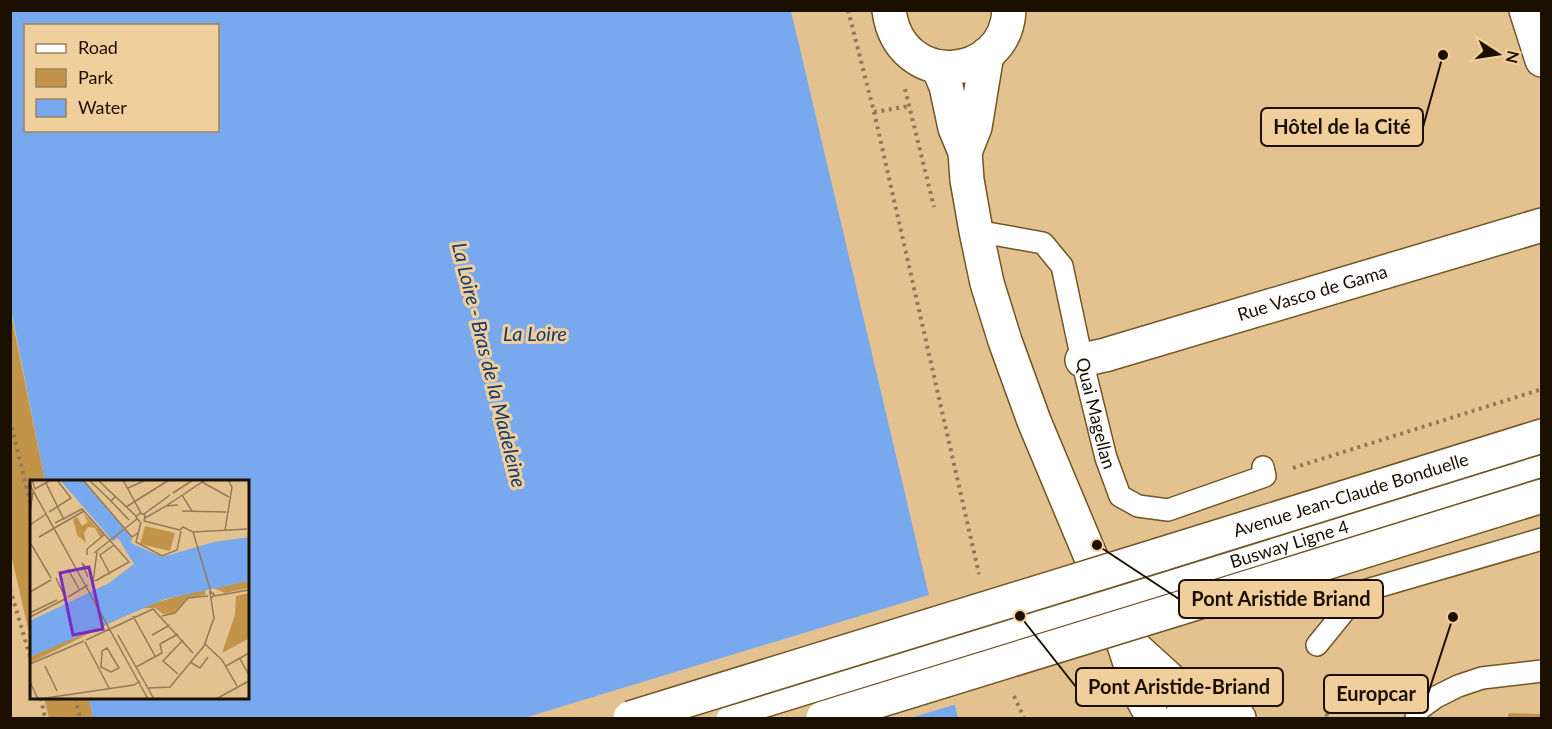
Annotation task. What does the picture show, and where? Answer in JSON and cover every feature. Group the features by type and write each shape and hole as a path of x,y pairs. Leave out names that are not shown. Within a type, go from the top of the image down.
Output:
{"main road":[{"path":"889,10 894,31 906,49 923,62 938,68 963,66 987,54 1000,40 1007,23 1009,10"},
{"path":"1526,10 1542,60"},
{"path":"965,152 975,127 987,54"},
{"path":"938,68 946,86 955,128 965,152 967,180 987,283 1005,341 1034,421 1122,635 1140,694 1153,718"},
{"name":"Rue Vasco de Gama","path":"1082,360 1542,225"},
{"name":"Avenue Jean-Claude Bonduelle","path":"1169,582 1542,435"},
{"path":"630,718 1169,582 1542,496"},
{"path":"823,718 1169,582"},
{"path":"1122,635 1190,713 1211,706 1221,708 1239,718"}],"lane":[{"name":"Quai Magellan","path":"976,231 1043,243 1062,266 1106,458 1120,496 1138,506 1168,510 1264,472"},
{"name":"Busway Ligne 4","path":"727,718 1542,466"},
{"path":"1317,645 1359,592 1542,539"},
{"path":"1416,718 1418,710 1436,697 1458,686 1482,678 1542,671"}],"path":[{"path":"848,10 874,112 981,579"},
{"path":"874,112 908,106"},
{"path":"1264,472 1542,389"},
{"path":"10,420 30,502"},
{"path":"10,589 30,656"},
{"path":"1010,688 1024,718"},
{"path":"41,699 45,718"},
{"path":"75,699 80,718"},
{"path":"1326,706 1327,718"}],"green space":[{"path":"10,309 45,480 30,480 30,638 11,554"},
{"path":"44,699 89,699 93,718 49,718"},
{"path":"1509,713 1541,714 1541,718 1507,718"}],"water":[{"name":"La Loire","path":"10,11 791,11 958,718 93,718 89,699 249,699 249,480 45,480 11,309"}],"pier":[{"path":"932,594 957,704 910,718 524,718"}],"place":[{"name":"Hôtel de la Cité","path":"1443,55"},
{"name":"Pont Aristide Briand","path":"1097,545"},
{"name":"Pont Aristide-Briand","path":"1020,616"},
{"name":"Europcar","path":"1453,617"}],"water label":[{"name":"La Loire - Bras de la Madeleine","path":"489,365"}]}
